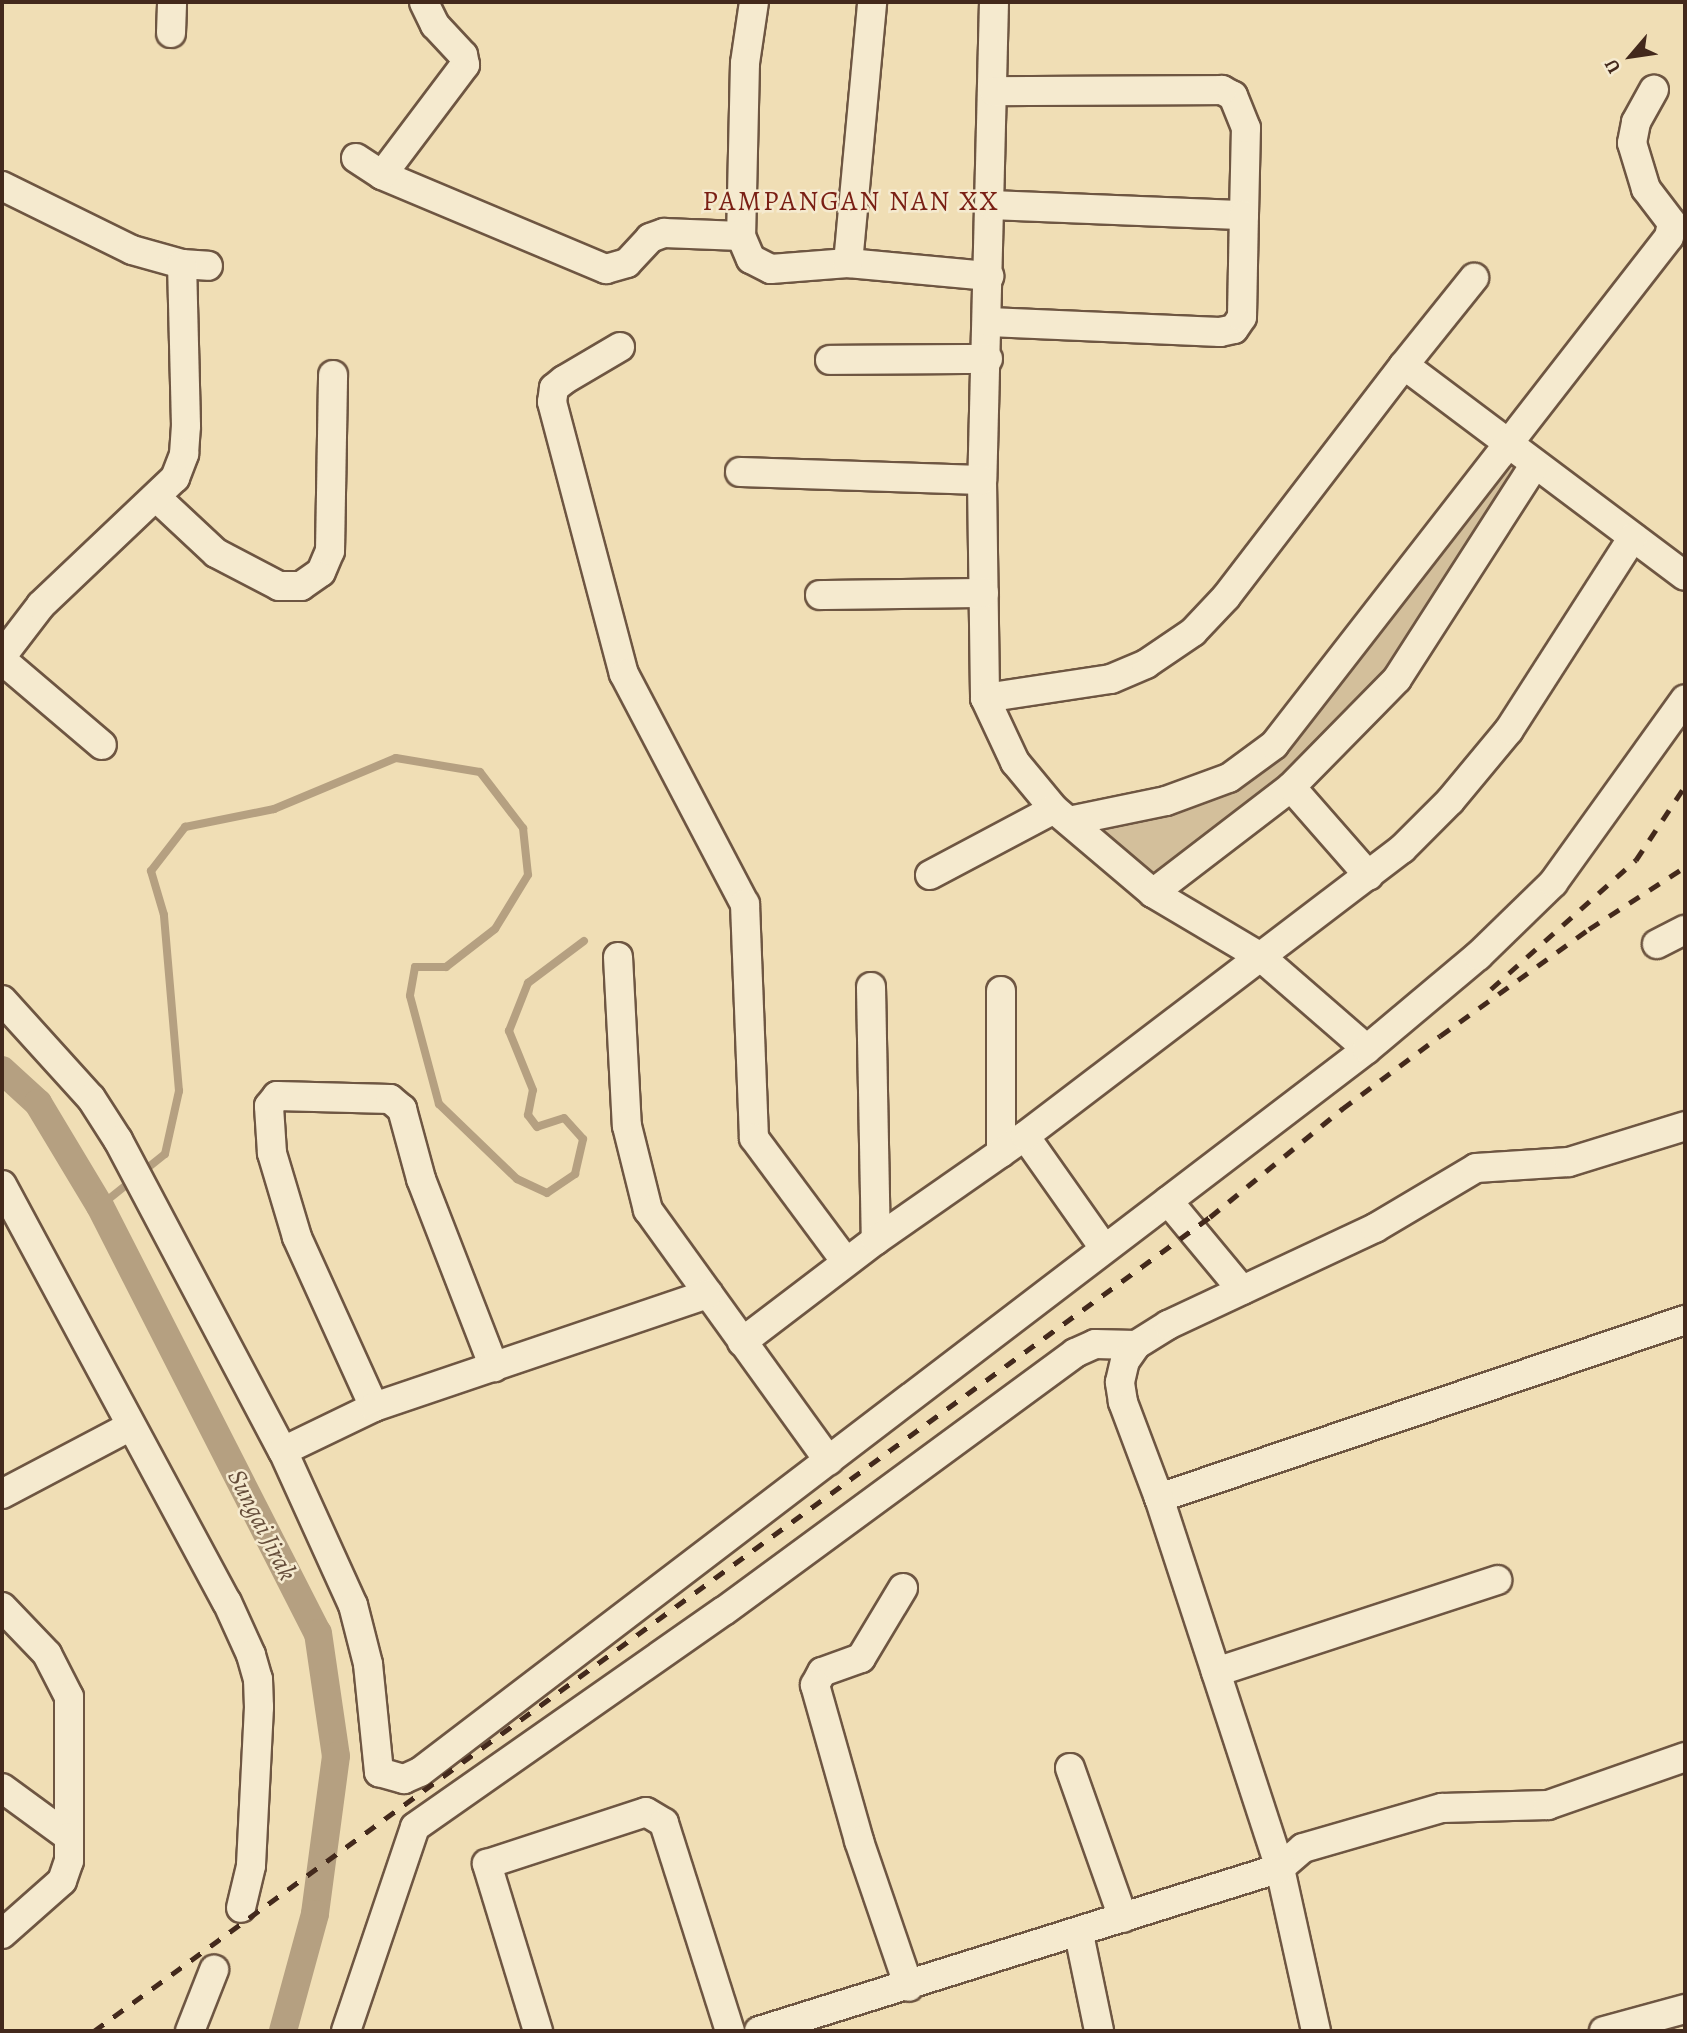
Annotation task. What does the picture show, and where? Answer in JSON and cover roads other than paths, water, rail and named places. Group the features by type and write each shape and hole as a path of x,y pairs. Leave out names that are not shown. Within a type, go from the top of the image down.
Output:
{"street":[{"path":"171,33 172,2"},
{"path":"382,175 465,65 463,55 435,25 424,2"},
{"path":"754,2 745,63 741,236 751,259 771,269 848,263 989,276"},
{"path":"848,263 872,2"},
{"path":"994,2 992,205 982,480 985,698 1015,762 1062,815 1153,892 1261,957 1367,1049"},
{"path":"989,322 1220,332 1234,328 1242,317 1246,128 1233,96 1222,90 994,91"},
{"path":"930,875 1062,815 1166,801 1229,778 1274,745 1508,448 1668,237 1672,223 1646,189 1632,143 1636,122 1654,90"},
{"path":"356,158 382,175 606,269 627,263 650,238 664,233 741,236"},
{"path":"2,186 132,250 195,265 184,454 175,478 41,606 2,658 102,746"},
{"path":"992,205 1244,215"},
{"path":"985,698 1111,679 1146,664 1194,632 1226,597 1474,278"},
{"path":"620,347 554,388 556,415 624,674 745,904 754,1138 846,1262"},
{"path":"830,360 988,359"},
{"path":"1404,365 1508,448 1685,576"},
{"path":"156,498 216,553 279,586 302,586 321,572 330,551 333,375"},
{"path":"1153,892 1291,787 1397,679 1534,466"},
{"path":"740,472 982,480"},
{"path":"742,1342 876,1240 1025,1136 1369,876 1428,824 1509,730 1633,537"},
{"path":"820,595 984,593"},
{"path":"2,1000 91,1098 118,1140 283,1451 354,1605 368,1664 379,1772 404,1779 420,1772 1367,1049 1478,956 1553,883 1685,699"},
{"path":"1291,787 1369,876"},
{"path":"1657,944 1685,930"},
{"path":"618,957 633,1164 648,1209 829,1461"},
{"path":"871,987 876,1240"},
{"path":"1000,1153 1001,991"},
{"path":"374,1407 290,1214 269,1134 268,1106 277,1096 390,1099 402,1109 421,1179 494,1367"},
{"path":"1316,2031 1280,1868 1159,1498 1123,1402 1120,1382 1125,1361 1136,1345 1242,1290 1387,1221 1476,1168 1569,1161 1685,1126"},
{"path":"1025,1136 1104,1248"},
{"path":"2,1185 231,1610 258,1679 251,1866 241,1908"},
{"path":"1168,1201 1242,1290"},
{"path":"283,1451 374,1407 708,1294"},
{"path":"1159,1498 1685,1320"},
{"path":"346,2031 415,1828 724,1611 1074,1353 1095,1344 1136,1345"},
{"path":"2,1494 131,1426"},
{"path":"1216,1672 1497,1580"},
{"path":"903,1588 861,1658 822,1672 815,1685 855,1829 909,1987"},
{"path":"2,1607 52,1661 69,1697 69,1861 62,1881 2,1934"},
{"path":"759,2031 827,2022 909,1987 1280,1868 1303,1849 1442,1808 1548,1805 1685,1757"},
{"path":"1070,1768 1122,1918"},
{"path":"2,1788 69,1837"},
{"path":"537,2031 487,1864 646,1812 664,1823 730,2031"},
{"path":"1079,1934 1099,2031"},
{"path":"190,2031 214,1970"},
{"path":"1604,2031 1685,2008"}],"waterway":[{"path":"100,1206 165,1154 179,1091 164,915 151,871 185,827 274,809 396,758 480,772 523,828 528,875 495,929 446,967 415,967 410,996 439,1104 517,1179 547,1193 575,1174 583,1139 564,1118 537,1127 528,1115 533,1090 509,1031 528,983 584,941"},
{"name":"Sungai Jirak","path":"2,1070 38,1103 100,1206 318,1633 336,1756 315,1914 283,2031"}],"railway":[{"path":"1491,989 1636,860 1685,786"},
{"path":"94,2031 1210,1217 1342,1109 1440,1036 1589,929 1685,867"}],"district":[{"name":"PAMPANGAN NAN XX","path":"851,201"}]}
